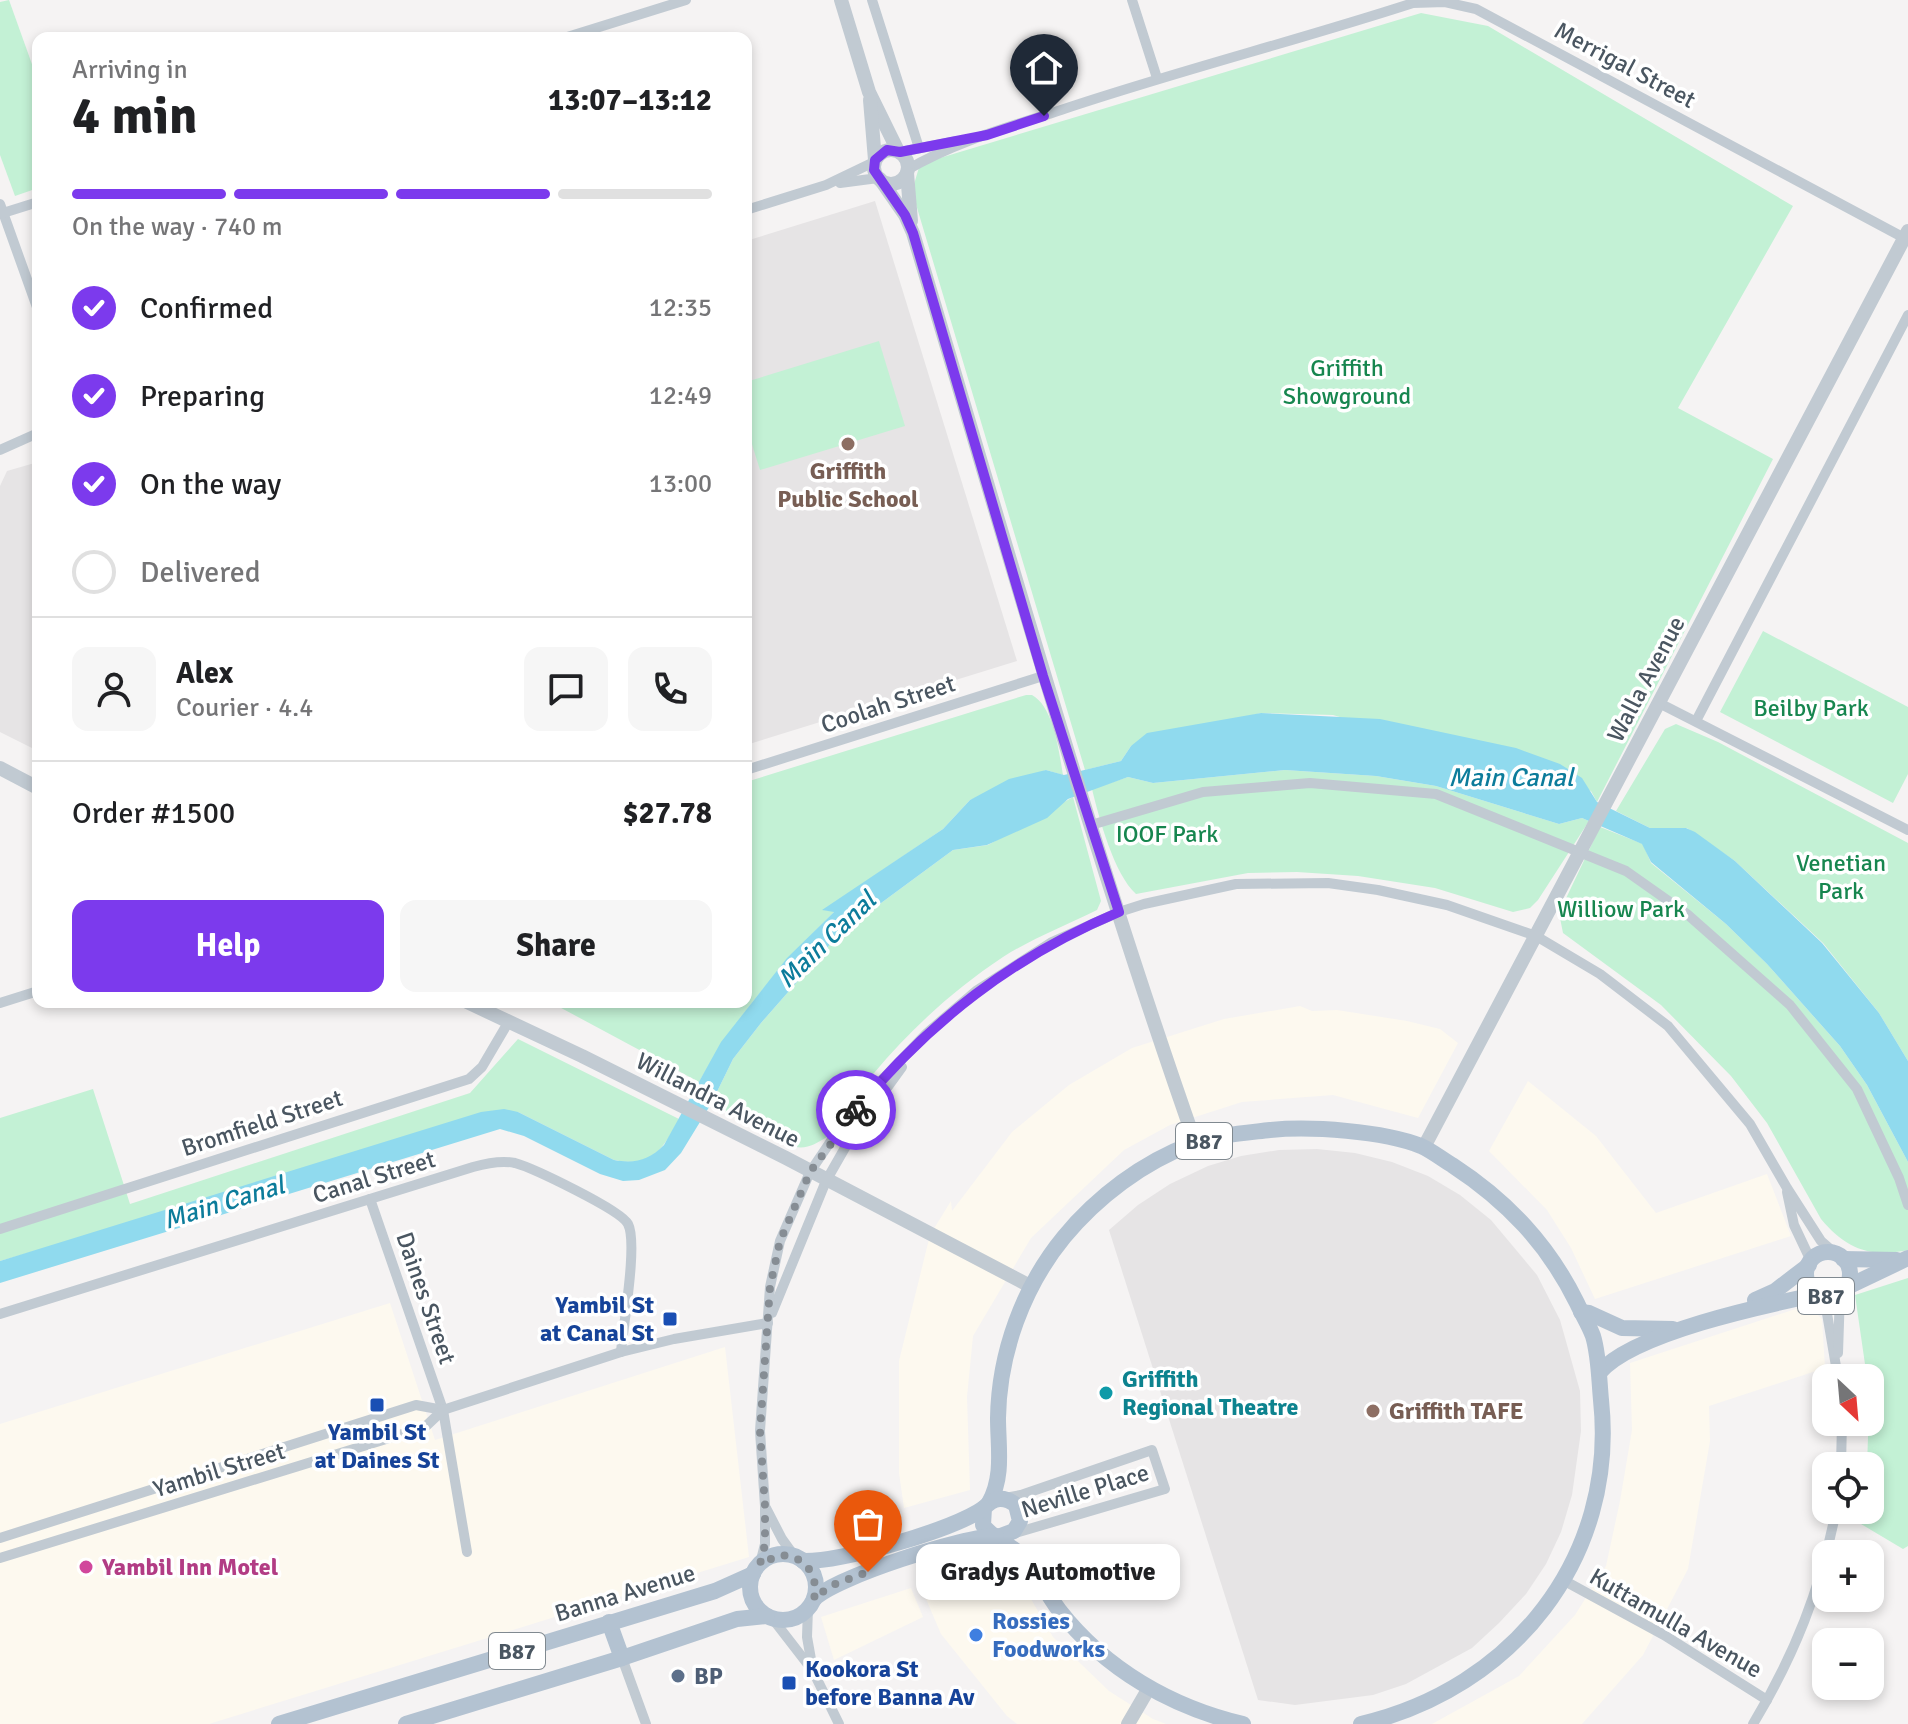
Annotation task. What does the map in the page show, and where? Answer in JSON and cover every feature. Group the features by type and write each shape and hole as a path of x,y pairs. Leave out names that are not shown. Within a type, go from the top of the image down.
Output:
{"main road":[{"name":"B87","path":"756,1569 773,1556 831,1560 966,1520 991,1503 999,1471 999,1405 1005,1359 1017,1321 1032,1287 1056,1247 1087,1213 1129,1177 1195,1142 1288,1129 1399,1139 1424,1147 1511,1209 1555,1264 1592,1335 1604,1425 1600,1475 1588,1527 1563,1580 1535,1622 1489,1665 1459,1686 1432,1700 1371,1723"},
{"name":"B87","path":"1710,1321 1775,1291 1825,1253 1905,1259"},
{"name":"B87","path":"1810,1263 1807,1279 1813,1290 1832,1292 1850,1276 1840,1256"},
{"name":"B87","path":"1599,1373 1609,1361 1628,1351 1687,1328 1763,1305 1832,1292 1905,1259"},
{"name":"B87","path":"1581,1312 1622,1328 1687,1328"},
{"path":"1001,1536 1018,1527 1019,1510 1011,1501 991,1503 983,1525 1001,1536 1024,1557 1061,1612 1096,1650 1149,1688 1198,1710 1243,1724"},
{"name":"B87","path":"406,1724 622,1658 737,1619 770,1617 788,1620 802,1614 821,1591 840,1582 974,1538 1001,1536"},
{"path":"901,1540 907,1559"},
{"path":"799,1559 813,1574 815,1582 811,1603"},
{"path":"756,1569 750,1588 753,1601 770,1617"},
{"name":"Banna Avenue","path":"279,1724 715,1591 756,1569"},
{"path":"609,1622 622,1658"}],"street":[{"path":"583,32 686,0"},
{"path":"841,0 869,92 907,162 913,233"},
{"path":"872,0 919,148"},
{"path":"1132,0 1157,78"},
{"name":"Merrigal Street","path":"907,172 929,157 987,135 1157,78 1413,3 1445,2 1476,9 1907,236"},
{"path":"869,92 877,170 913,233 1043,676 1156,1033 1195,1142"},
{"name":"Merrigal Street","path":"899,152 987,135"},
{"path":"752,208 877,170 887,150 899,152"},
{"path":"877,170 895,183 907,172"},
{"path":"32,203 2,209 32,293"},
{"name":"Walla Avenue","path":"1424,1147 1907,236"},
{"path":"1696,721 1908,315"},
{"path":"0,450 32,436"},
{"name":"Coolah Street","path":"752,768 1043,676"},
{"path":"1659,703 1908,830"},
{"path":"0,768 32,785"},
{"path":"1091,825 1203,792 1310,783 1436,794 1626,871 1687,914 1790,1005 1857,1089 1899,1178 1908,1205"},
{"path":"756,1569 765,1544 760,1431 770,1287 780,1241 810,1172 835,1135 877,1085 927,1033 976,991 1075,930 1119,912 1188,893 1236,884 1328,883 1447,905 1536,936 1600,974 1668,1026 1750,1124 1821,1241 1840,1256"},
{"path":"0,1003 32,993"},
{"name":"Willandra Avenue","path":"480,1008 674,1102 1032,1287"},
{"name":"Bromfield Street","path":"0,1229 469,1079 482,1067 509,1021"},
{"path":"768,1323 826,1181 858,1128 927,1033"},
{"name":"Canal Street","path":"0,1314 473,1167 502,1161 530,1169 619,1214 628,1224 632,1245 621,1352"},
{"path":"1787,1188 1794,1225 1810,1263"},
{"name":"Daines Street","path":"370,1199 443,1410 467,1552"},
{"path":"1832,1292 1836,1364"},
{"path":"1832,1292 1836,1364"},
{"name":"Yambil Street","path":"0,1558 425,1427 443,1410 621,1352 674,1339 768,1323"},
{"name":"Yambil Street","path":"0,1538 416,1405 443,1410"},
{"name":"Neville Place","path":"991,1503 1152,1450 1165,1489 1001,1536"},
{"path":"765,1506 782,1539 799,1559"},
{"path":"1753,1724 1811,1609 1832,1524"},
{"name":"Kuttamulla Avenue","path":"1563,1580 1664,1635 1767,1700"},
{"path":"811,1603 806,1629 813,1671"},
{"path":"770,1617 813,1671 839,1724"},
{"path":"622,1658 646,1724"},
{"path":"1128,1724 1149,1688"}],"shaded area":[{"name":"Griffith Public School","path":"875,201 1017,661 752,743 752,239"},
{"path":"32,464 32,748 0,732 0,486 7,471"},
{"path":"1300,1006 1312,1011 1337,1010 1407,1021 1440,1029 1458,1043 1418,1118 1333,1095 1242,1102 1170,1125 1124,1150 1031,1238 973,1336 967,1397 970,1490 904,1508 899,1473 899,1361 930,1235 951,1201 952,1211 1012,1132 1069,1085 1132,1048 1224,1019"},
{"path":"1528,1081 1596,1136 1656,1213 1767,1174 1791,1236 1595,1299 1571,1248 1547,1210 1489,1151"},
{"name":"Griffith TAFE","path":"1317,1149 1355,1153 1392,1162 1428,1176 1460,1195 1491,1220 1537,1275 1560,1320 1580,1391 1581,1431 1572,1495 1561,1532 1546,1564 1526,1594 1499,1623 1472,1648 1406,1684 1373,1695 1295,1705 1258,1700 1109,1230 1138,1205 1170,1184 1208,1166 1241,1156 1279,1150"},
{"path":"390,1303 435,1440 725,1347 749,1557 209,1724 0,1724 0,1424"},
{"path":"1808,1305 1822,1319 1825,1364 1812,1364 1812,1372 1709,1406 1710,1441 1688,1569 1643,1655 1582,1724 1432,1724 1519,1676 1575,1615 1606,1566 1632,1430 1630,1363"},
{"path":"1003,1551 1053,1637 1109,1691 1166,1724 1017,1724 1007,1716 941,1634 917,1578"},
{"path":"911,1588 923,1617 834,1660 821,1617"}],"green space":[{"path":"9,0 32,64 32,190 15,196 0,155 0,2"},
{"name":"Griffith Showground","path":"1421,13 1488,26 1793,206 1678,408 1773,459 1597,802 1591,791 1333,715 1261,713 1131,746 1121,761 1085,770 912,191 920,164"},
{"path":"879,341 905,426 760,470 752,444 752,380"},
{"name":"Beilby Park","path":"1763,631 1908,707 1908,774 1893,803 1720,712"},
{"path":"1026,695 1032,695 1046,709 1063,775 1046,770 970,800 943,829 824,910 835,911 796,951 752,1004 752,780"},
{"name":"Venetian Park","path":"1676,724 1718,742 1908,843 1908,1061 1879,1013 1823,943 1735,861 1687,828 1650,828 1616,811 1665,729"},
{"name":"IOOF Park","path":"1285,770 1376,776 1436,786 1559,824 1582,818 1589,821 1538,900 1530,908 1513,912 1435,888 1358,876 1248,873 1136,894 1128,885 1108,845 1092,789 1128,777 1153,783"},
{"path":"1073,797 1101,901 1097,910 1014,950 952,995 884,1061 827,1137 816,1143 796,1147 711,1104 733,1059 839,934 953,850 988,845"},
{"name":"Williow Park","path":"1600,827 1643,844 1651,863 1726,924 1767,964 1840,1046 1867,1085 1908,1162 1908,1250 1870,1252 1849,1244 1830,1229 1821,1219 1767,1123 1731,1076 1661,1005 1563,933 1559,913"},
{"path":"561,1008 749,1008 699,1082"},
{"path":"518,1039 679,1119 655,1154 627,1162 614,1160 518,1112 0,1261 0,1118 93,1089 130,1204 470,1093"},
{"path":"1908,1278 1908,1546 1903,1549 1861,1524 1884,1524 1884,1452 1867,1452 1868,1436 1884,1436 1884,1364 1865,1364 1855,1295"}],"water":[{"name":"Main Canal","path":"1261,713 1380,719 1516,748 1560,764 1582,778 1597,802 1650,828 1686,828 1695,832 1735,861 1822,943 1879,1013 1908,1061 1908,1162 1867,1085 1840,1046 1767,964 1726,924 1651,862 1642,844 1582,818 1559,824 1436,786 1376,776 1285,770 1153,783 1128,777 1068,799 1047,818 987,845 953,850 839,934 733,1059 711,1104 681,1153 665,1170 639,1180 623,1181 600,1174 524,1136 500,1129 0,1283 0,1261 481,1112 504,1109 518,1112 614,1160 635,1161 647,1157 664,1145 721,1042 748,1008 752,1008 752,1003 787,958 834,912 822,910 943,829 970,800 1009,779 1046,770 1064,775 1121,761 1131,746 1147,733"}],"way so far":[{"path":"856,1110 810,1172 780,1241 770,1287 760,1431 765,1544 760,1564 780,1555 803,1561 813,1574 814,1599 830,1586 868,1572"}],"place":[{"name":"Griffith Public School","path":"848,444"},
{"name":"Yambil St at Canal St","path":"670,1319"},
{"name":"Griffith Regional Theatre","path":"1106,1393"},
{"name":"Yambil St at Daines St","path":"377,1405"},
{"name":"Griffith TAFE","path":"1373,1411"},
{"name":"Yambil Inn Motel","path":"86,1567"},
{"name":"Gradys Automotive","path":"868,1572"},
{"name":"Rossies Foodworks","path":"976,1635"},
{"name":"BP","path":"678,1676"},
{"name":"Kookora St before Banna Av","path":"789,1683"}],"route":[{"path":"856,1110 927,1033 976,991 1052,942 1119,912 1043,676 913,233 905,215 874,170 878,155 887,150 900,152 987,135 1044,116"}]}
